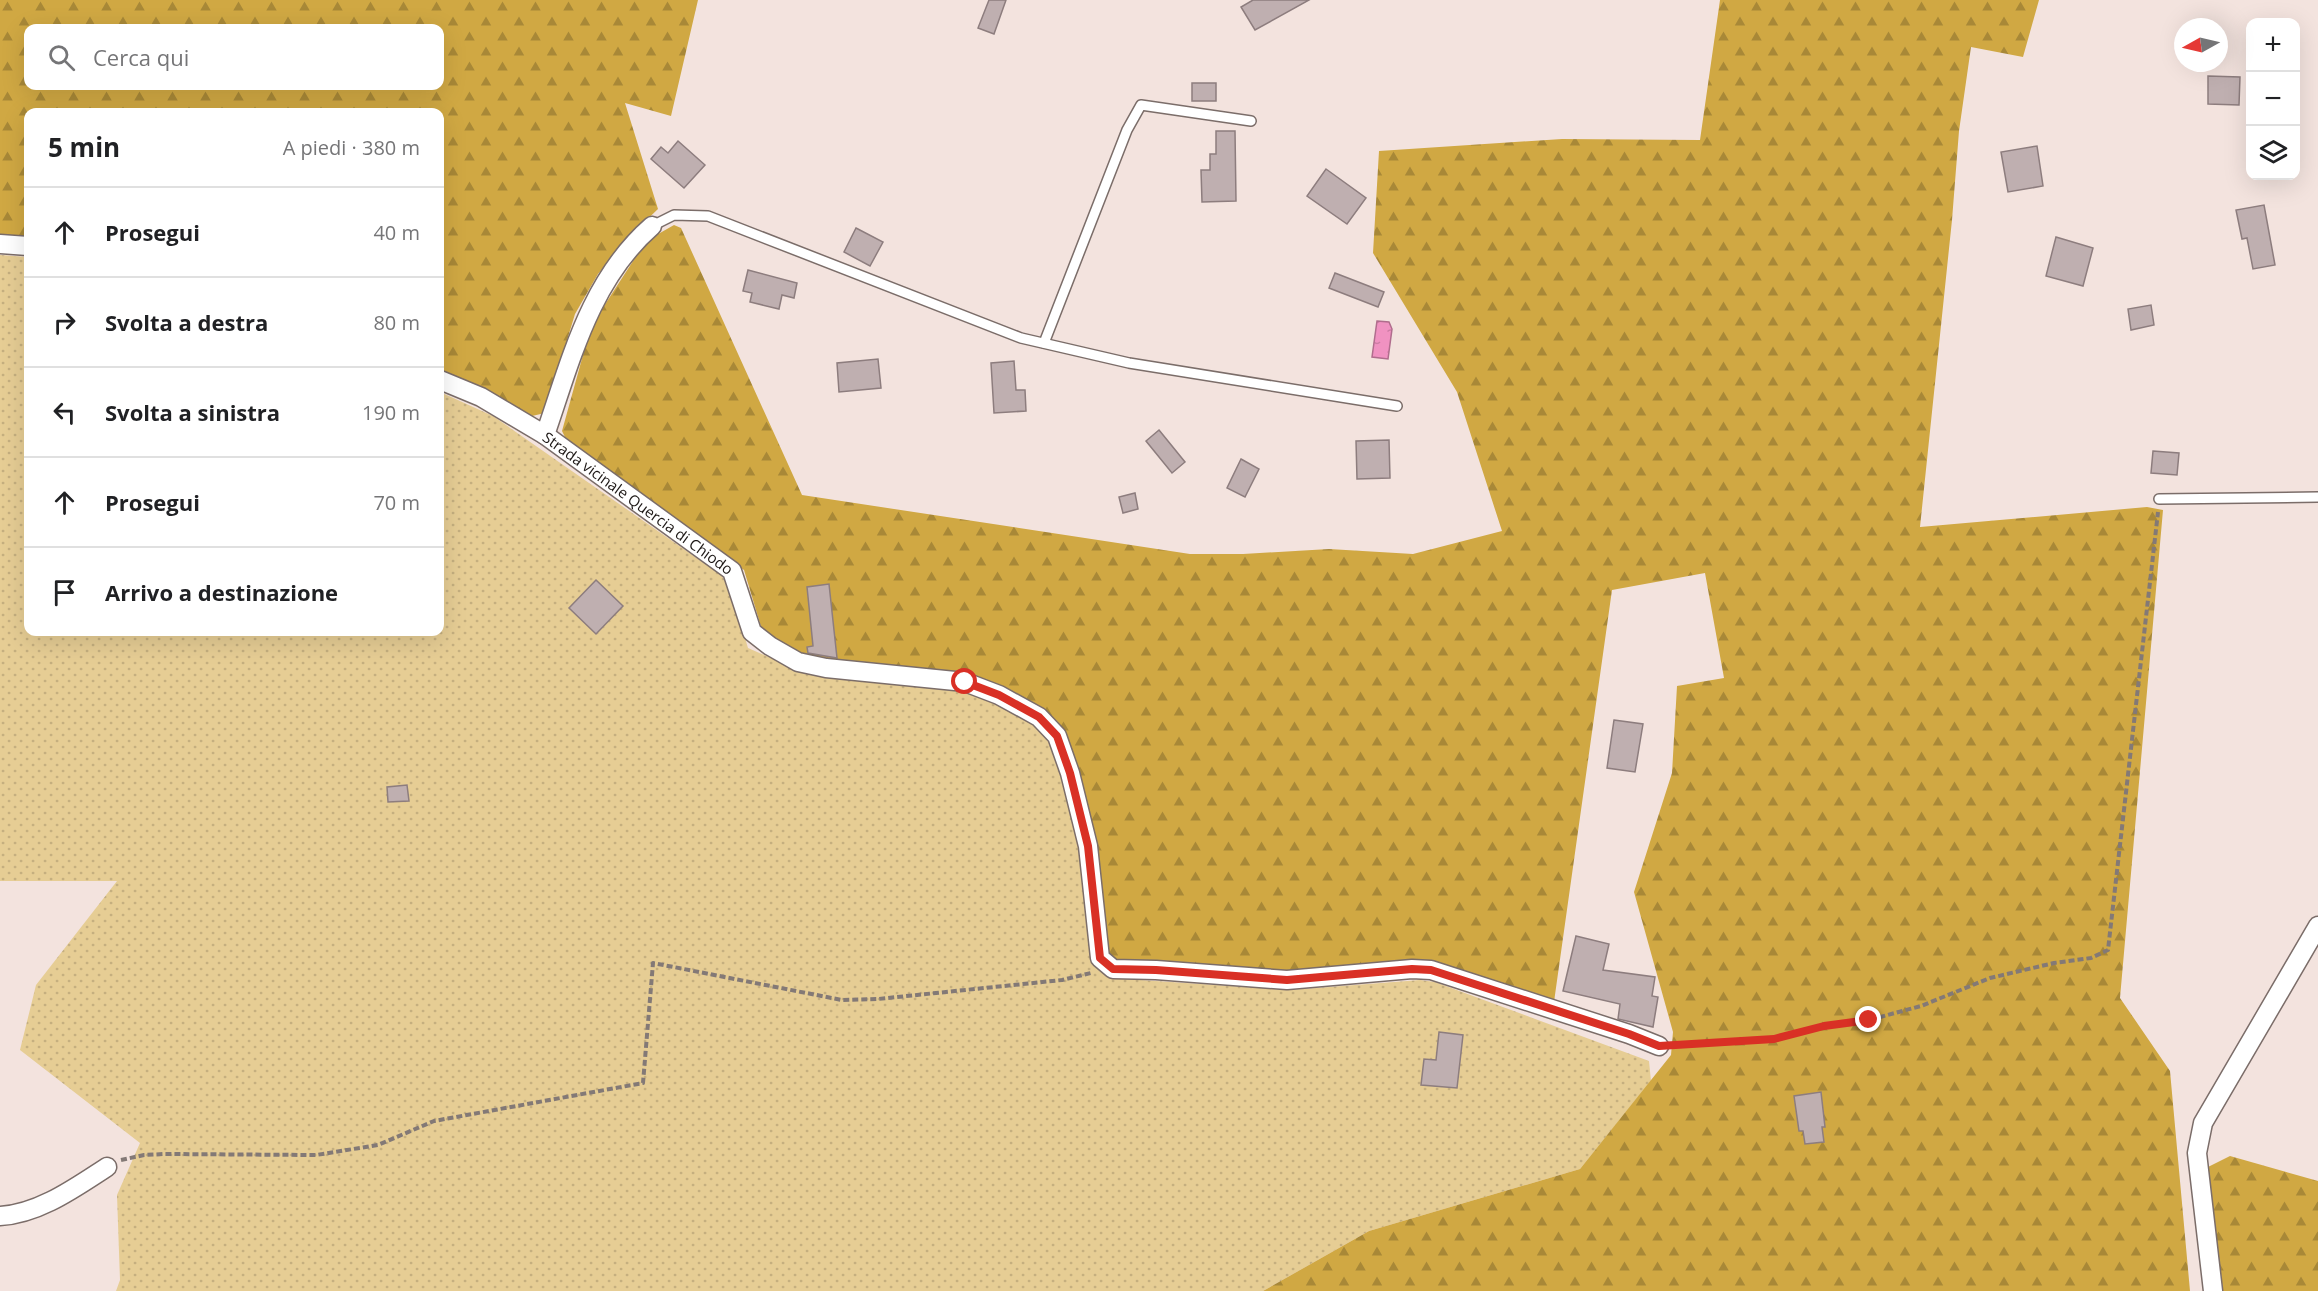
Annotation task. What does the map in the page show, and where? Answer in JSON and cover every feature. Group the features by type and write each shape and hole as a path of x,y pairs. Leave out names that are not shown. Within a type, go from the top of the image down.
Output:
{"street":[{"path":"545,435 585,319 632,243 652,226"},
{"path":"0,244 24,246"},
{"name":"Strada vicinale Quercia di Chiodo","path":"444,382 481,397 545,435 732,571 752,632 770,646 798,662 826,668 965,682 999,695 1039,717 1057,736 1070,773 1088,846 1100,958 1113,969"},
{"path":"2213,1291 2197,1153 2203,1123 2318,926"},
{"path":"1113,969 1287,980 1412,969 1431,970 1629,1034 1659,1046"},
{"path":"0,1216 48,1202 107,1167"}],"lane":[{"path":"1044,343 1127,130 1141,105 1251,121"},
{"path":"652,226 674,215 708,216 1021,338 1061,349 1129,363 1397,406"},
{"path":"2159,500 2318,497"}],"path":[{"path":"1659,1046 1774,1039 1824,1026 1869,1020 1921,1006 1990,978 2054,963 2091,958 2108,950 2159,500"},
{"path":"107,1167 123,1159 144,1155 316,1155 378,1145 434,1122 643,1083 653,963 842,1000 878,999 1051,981 1113,969"}],"shaded area":[{"path":"0,255 24,257 24,636 444,636 444,394 493,416 721,575 730,587 748,648 808,674 964,689 997,701 1038,727 1052,741 1082,850 1098,965 1111,978 1290,990 1420,980 1435,982 1649,1061 1651,1081 1580,1169 1369,1231 1263,1291 116,1291 120,1280 117,1195 140,1143 20,1050 36,985 117,881 0,881"}],"green space":[{"path":"0,0 698,0 671,116 625,103 658,209 631,235 598,274 575,314 545,413 532,416 486,390 444,373 444,108 24,108 24,238 0,235"},
{"path":"1720,0 2039,0 2023,57 1971,47 1959,131 1920,527 2147,507 2163,510 2120,998 2170,1071 2190,1291 1263,1291 1369,1231 1580,1169 1671,1055 1673,1032 1634,892 1672,773 1677,686 1724,678 1705,573 1612,590 1554,1002 1434,963 1286,973 1114,961 1109,953 1098,854 1084,790 1057,721 985,681 845,663 799,654 762,630 744,570 567,441 562,431 591,326 646,241 674,225 681,228 802,495 1190,554 1243,554 1329,549 1413,554 1502,531 1457,392 1373,253 1379,151 1562,139 1700,140"},
{"path":"2230,1156 2318,1181 2318,1291 2223,1291 2208,1167"}],"water":[{"path":"1377,321 1389,322 1392,329 1388,359 1372,357"}],"building":[{"path":"989,0 1006,0 994,34 978,28"},
{"path":"1253,0 1309,0 1255,30 1241,7"},
{"path":"2208,76 2240,77 2239,105 2208,104"},
{"path":"1192,83 1216,83 1216,101 1192,101"},
{"path":"1216,131 1235,131 1236,201 1202,202 1201,170 1210,170 1210,154 1216,154"},
{"path":"678,141 705,165 684,188 651,159 661,147 668,153"},
{"path":"2037,146 2043,186 2008,192 2001,152"},
{"path":"1326,169 1366,198 1347,224 1307,196"},
{"path":"2264,205 2275,265 2253,269 2247,238 2242,239 2236,210"},
{"path":"856,228 883,242 870,266 844,252"},
{"path":"2056,237 2093,248 2083,286 2046,276"},
{"path":"748,270 797,283 794,298 782,295 779,309 750,302 752,293 743,291"},
{"path":"1335,273 1384,292 1378,307 1329,288"},
{"path":"2151,305 2154,325 2131,330 2128,309"},
{"path":"878,359 881,388 839,392 837,363"},
{"path":"1014,361 1016,390 1025,390 1026,411 994,413 991,363"},
{"path":"1159,430 1185,462 1172,473 1146,441"},
{"path":"1389,440 1390,478 1357,479 1356,441"},
{"path":"2153,451 2179,453 2177,475 2151,473"},
{"path":"1241,459 1259,469 1245,497 1227,488"},
{"path":"1135,493 1138,509 1123,513 1119,497"},
{"path":"596,580 623,606 596,634 569,608"},
{"path":"829,584 837,658 808,653 807,647 813,646 807,587"},
{"path":"1614,720 1643,724 1635,772 1607,768"},
{"path":"407,785 409,801 388,802 387,787"},
{"path":"1576,936 1609,944 1603,970 1655,977 1652,996 1658,997 1653,1027 1618,1019 1620,1004 1563,991"},
{"path":"1439,1032 1463,1035 1457,1088 1421,1085 1424,1059 1436,1060"},
{"path":"1821,1092 1825,1127 1822,1127 1824,1142 1805,1144 1803,1131 1799,1131 1794,1096"}],"route":[{"path":"965,682 999,695 1039,717 1057,736 1070,773 1088,846 1100,958 1113,969 1287,980 1412,969 1431,970 1629,1034 1659,1046 1774,1039 1824,1026 1869,1020"}]}
